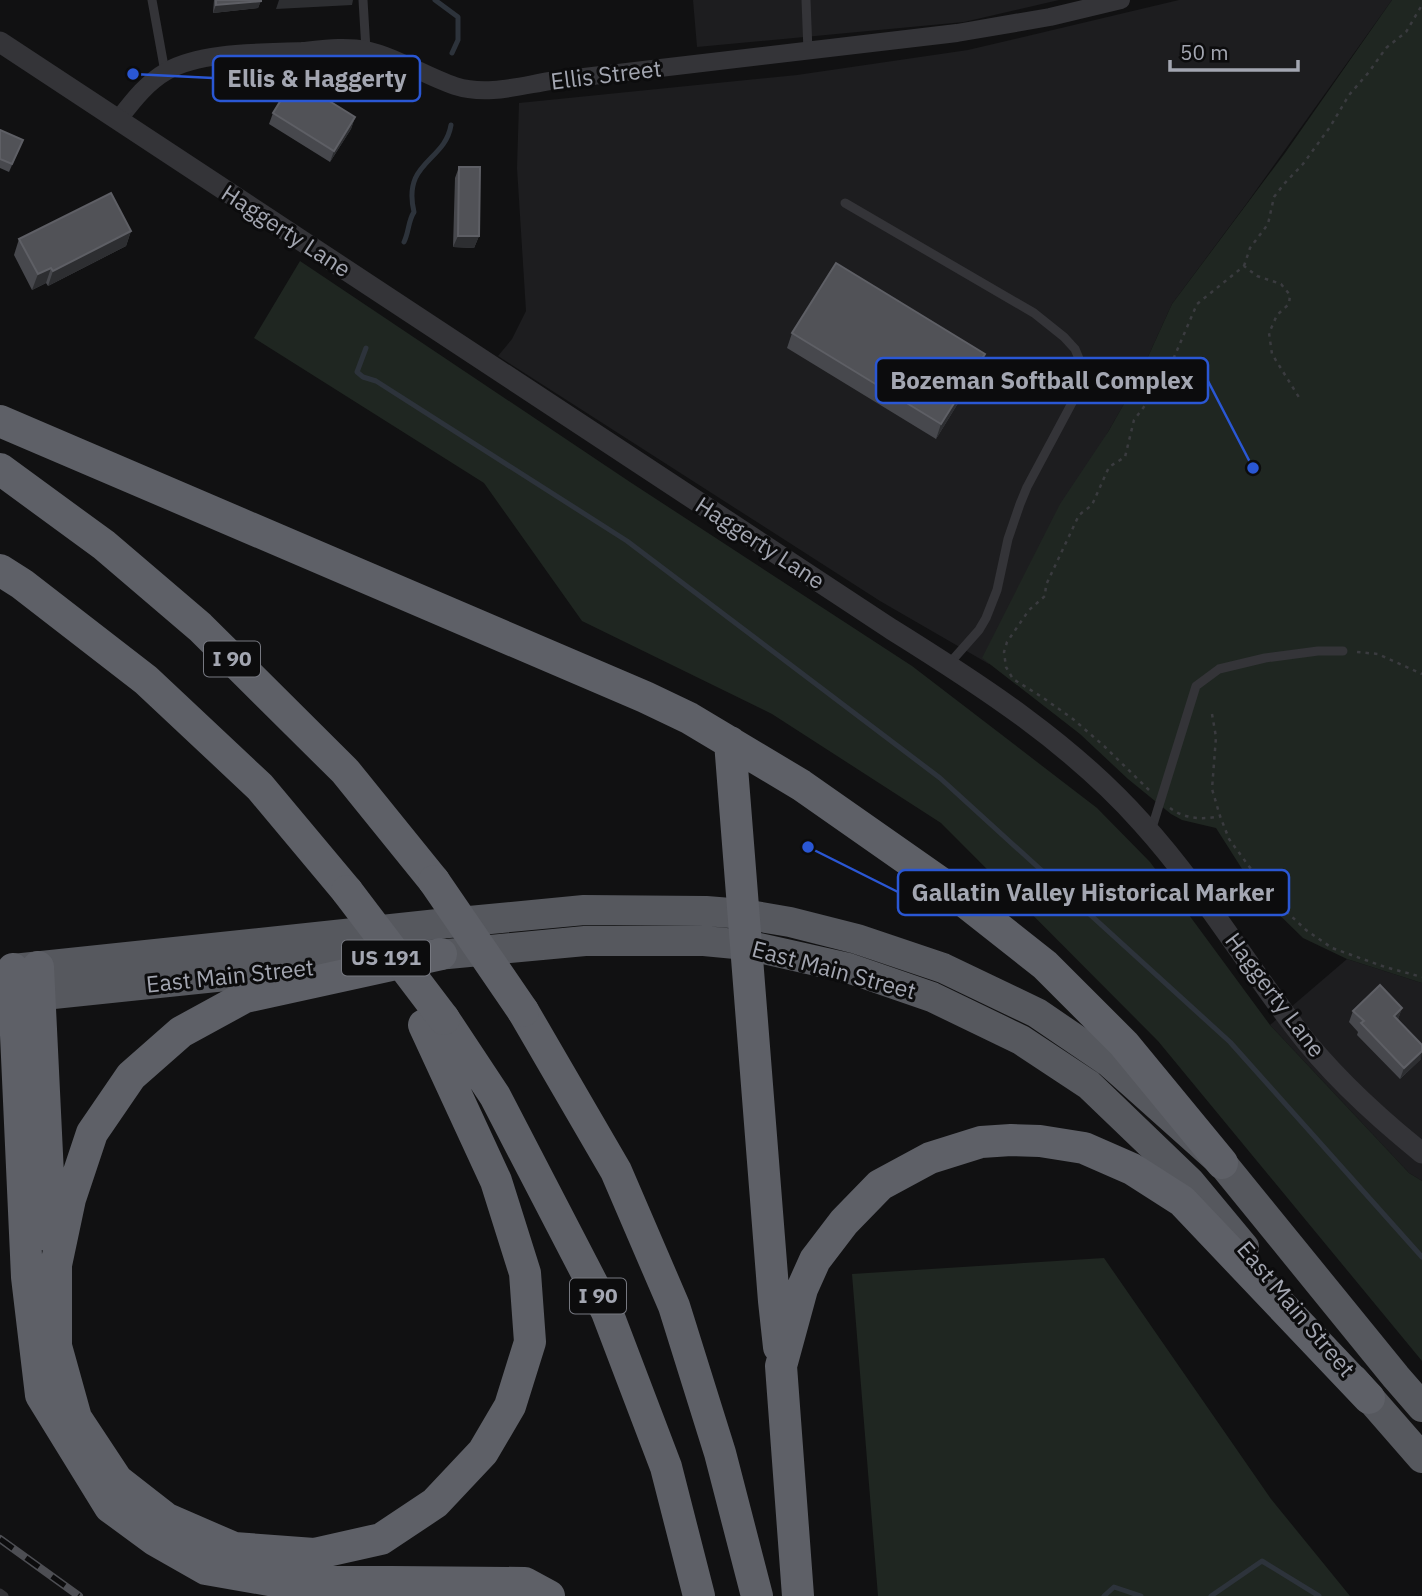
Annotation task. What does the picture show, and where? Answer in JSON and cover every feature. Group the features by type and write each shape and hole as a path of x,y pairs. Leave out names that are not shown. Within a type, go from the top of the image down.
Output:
{"highway":[{"path":"0,421 645,697 688,718 801,785 941,883 1045,965 1124,1044 1222,1163"},
{"name":"I 90","path":"0,469 104,545 201,627 345,771 434,881 523,1011 616,1171 674,1306 720,1453 757,1596"},
{"name":"US 191","path":"0,570 146,680 260,787 347,891 434,1022"},
{"path":"730,742 774,1301 782,1366 798,1596"},
{"name":"East Main Street","path":"17,983 424,925 584,910 743,914 790,922 857,939 943,968 1037,1013 1109,1062 1222,1163 1422,1407"},
{"name":"East Main Street","path":"17,983 441,954 585,941 704,941 746,945 848,968 932,996 1021,1040 1090,1086 1190,1182 1422,1458"},
{"path":"56,1346 56,1265 70,1199 92,1133 131,1076 181,1032 245,997 441,954"},
{"path":"17,983 56,1346 76,1418 117,1480 167,1519 234,1548 314,1554 382,1539 435,1503 483,1452 510,1406 530,1342 525,1273 496,1181 434,1022"},
{"path":"17,983 27,1277 41,1395 110,1507 155,1540 206,1569 275,1581 525,1583 549,1596"},
{"name":"I 90","path":"434,1022 495,1096 607,1312 666,1467 699,1596"},
{"path":"782,1366 802,1289 815,1260 845,1222 880,1185 930,1158 981,1142 1030,1141 1084,1148 1132,1169 1182,1201 1369,1398"}],"street":[{"name":"Ellis Street","path":"118,120 142,90 165,72 197,60 220,56 344,48 366,50 456,86 480,90 506,89 550,81 957,33 1050,17 1121,0"},
{"name":"Haggerty Lane","path":"0,42 948,664 1062,747 1108,787 1150,832 1238,946 1304,1038 1330,1068 1368,1106 1422,1153"}],"lane":[{"path":"152,0 165,72"},
{"path":"363,0 366,50"},
{"path":"806,0 808,51"},
{"path":"845,203 1034,313 1064,337 1080,361 1081,374 1073,401 1020,504 986,618 979,630 948,664"},
{"path":"1150,832 1196,686 1219,669 1318,651 1343,650"}],"path":[{"path":"1220,816 1206,819 1175,811 1143,785 1073,719 1013,679 1006,667 1004,652 1007,642 1029,610 1045,596 1046,585 1079,515 1092,505 1109,467 1125,457 1134,420 1169,369 1197,304 1244,266 1250,248 1268,224 1274,197 1303,164 1349,95 1386,48 1406,32 1422,5"},
{"path":"1244,266 1258,276 1282,284 1290,295 1289,304 1277,315 1269,333 1272,354 1300,399"},
{"path":"1343,650 1378,654 1422,674"},
{"path":"1212,714 1216,737 1212,789 1220,816 1229,839 1273,899 1306,930 1332,948 1422,977"}],"shaded area":[{"path":"693,0 1059,0 964,22 697,47"},
{"path":"1179,0 1392,0 1172,304 1137,381 989,664 880,601 498,356 512,339 526,311 517,168 519,103 797,75 968,50"},
{"path":"1392,0 1422,0 1422,983 1347,959 1303,938 1258,894 1216,828 1182,820 1171,814 1128,779 1080,734 982,658 1060,504 1108,432 1137,381 1172,304 1285,153"},
{"path":"300,261 630,482 912,666 1097,808 1150,862 1270,1025 1409,1173 1422,1181 1422,1361 1158,1041 941,823 772,714 582,621 484,483 254,338"},
{"path":"1347,959 1422,983 1422,1181 1409,1173 1270,1025"},
{"path":"1104,1258 1271,1499 1350,1596 878,1596 852,1274"}],"building":[{"path":"216,0 261,0 261,1 216,5"},
{"path":"294,79 355,117 334,151 273,113"},
{"path":"0,130 23,140 12,164 0,159"},
{"path":"459,167 480,167 479,236 458,236"},
{"path":"111,193 131,231 53,271 51,268 38,274 19,239"},
{"path":"836,263 985,354 941,424 792,333"},
{"path":"1380,985 1402,1008 1394,1016 1422,1045 1422,1051 1404,1068 1353,1011"}],"waterway":[{"path":"435,0 458,17 458,40 452,53"},
{"path":"404,242 414,212 414,182 419,172 441,147 451,125"},
{"path":"366,348 357,372 363,377 376,381 627,541 940,778 1230,1042 1422,1257"},
{"path":"1211,1596 1262,1561 1319,1596"},
{"path":"1104,1596 1114,1587 1141,1596"}],"railway":[{"path":"0,1539 79,1596"}],"place":[{"name":"Ellis & Haggerty","path":"133,74"},
{"name":"Bozeman Softball Complex","path":"1253,468"},
{"name":"Gallatin Valley Historical Marker","path":"808,847"}]}
